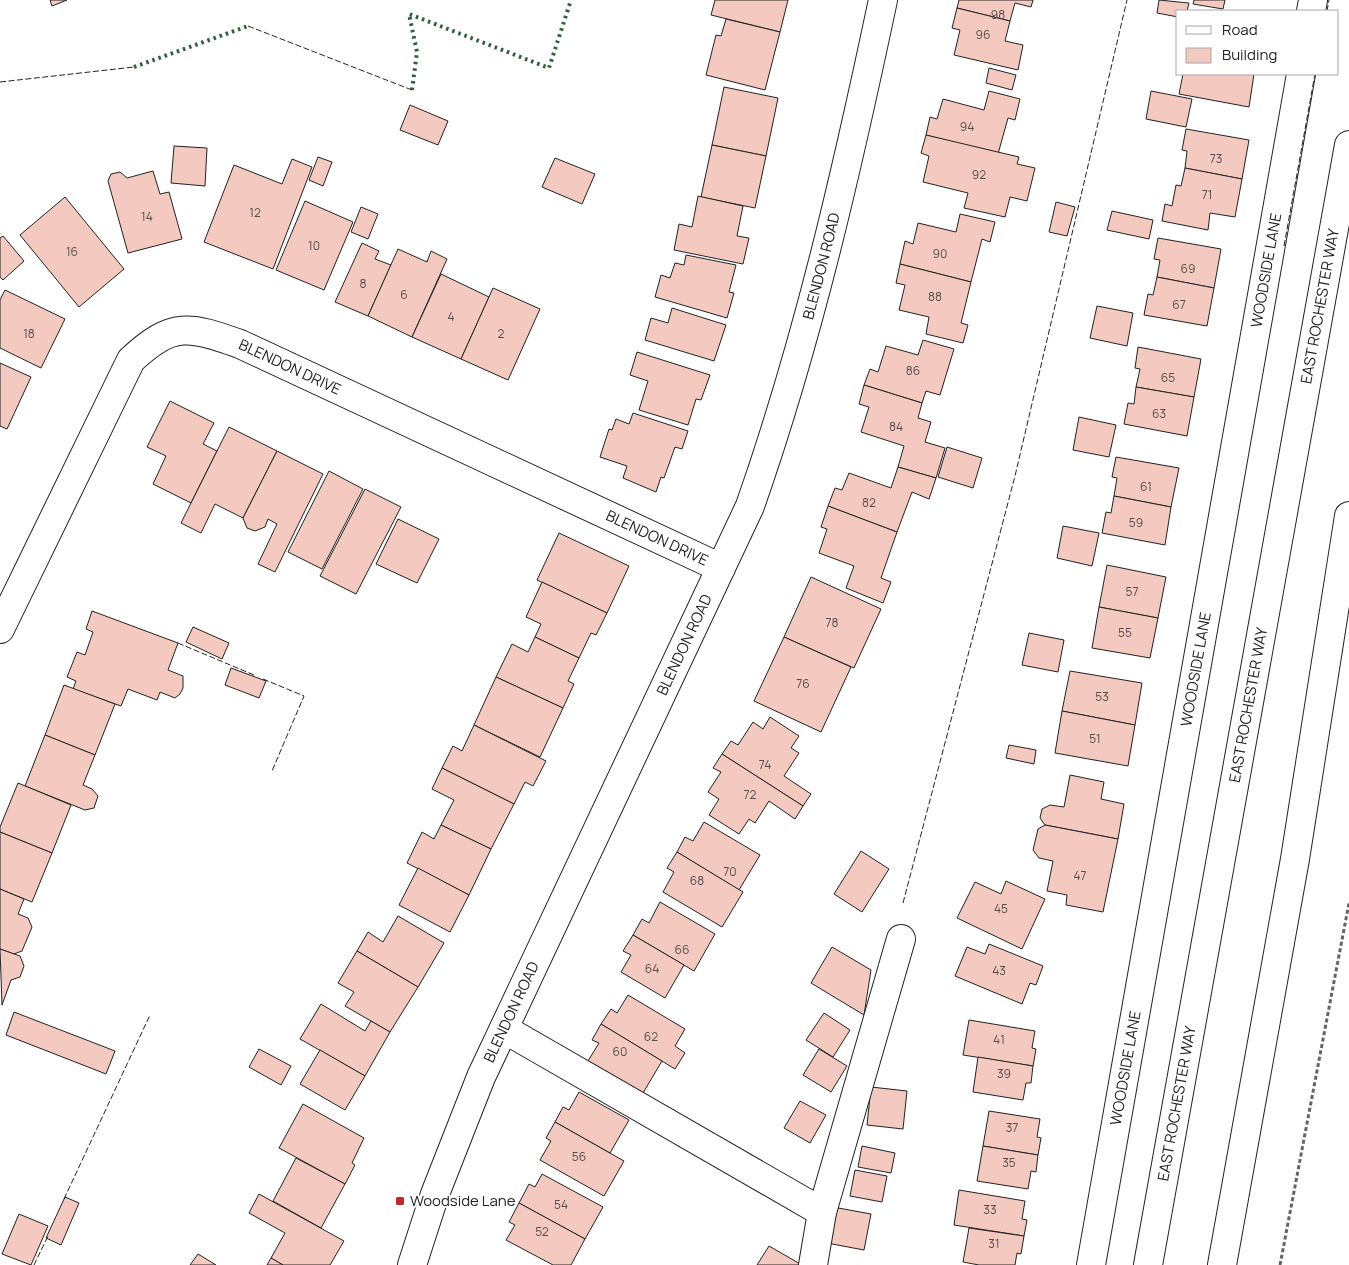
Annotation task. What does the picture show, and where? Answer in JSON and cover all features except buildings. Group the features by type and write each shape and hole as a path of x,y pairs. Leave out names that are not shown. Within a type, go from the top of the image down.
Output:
{"main road":[{"name":"BLENDON ROAD","path":"412,1265 435,1194 481,1078 750,506 776,432 811,307 883,0"},
{"name":"WOODSIDE LANE","path":"1091,1265 1300,75"},
{"name":"EAST ROCHESTER WAY","path":"1148,1265 1349,145"},
{"name":"BLENDON DRIVE","path":"0,629 131,360 154,339 177,330 203,331 240,344 721,568"},
{"path":"1222,1265 1295,859 1348,524"},
{"path":"813,1265 822,1212 901,939"},
{"path":"504,1029 822,1212"}],"path":[{"path":"1280,1265 1349,903"}],"hedge":[{"path":"412,90 417,52 409,14 549,68 571,0"},
{"path":"134,67 248,26"}],"fence":[{"path":"903,903 1015,476 1127,0"},
{"path":"1327,10 1329,0"},
{"path":"248,26 412,90"},
{"path":"0,82 134,67"},
{"path":"1284,246 1315,75"},
{"path":"178,643 254,675"},
{"path":"263,679 304,696 272,771"},
{"path":"64,1199 150,1015"},
{"path":"34,1265 48,1236"}],"place":[{"name":"Woodside Lane","path":"400,1201"}]}
